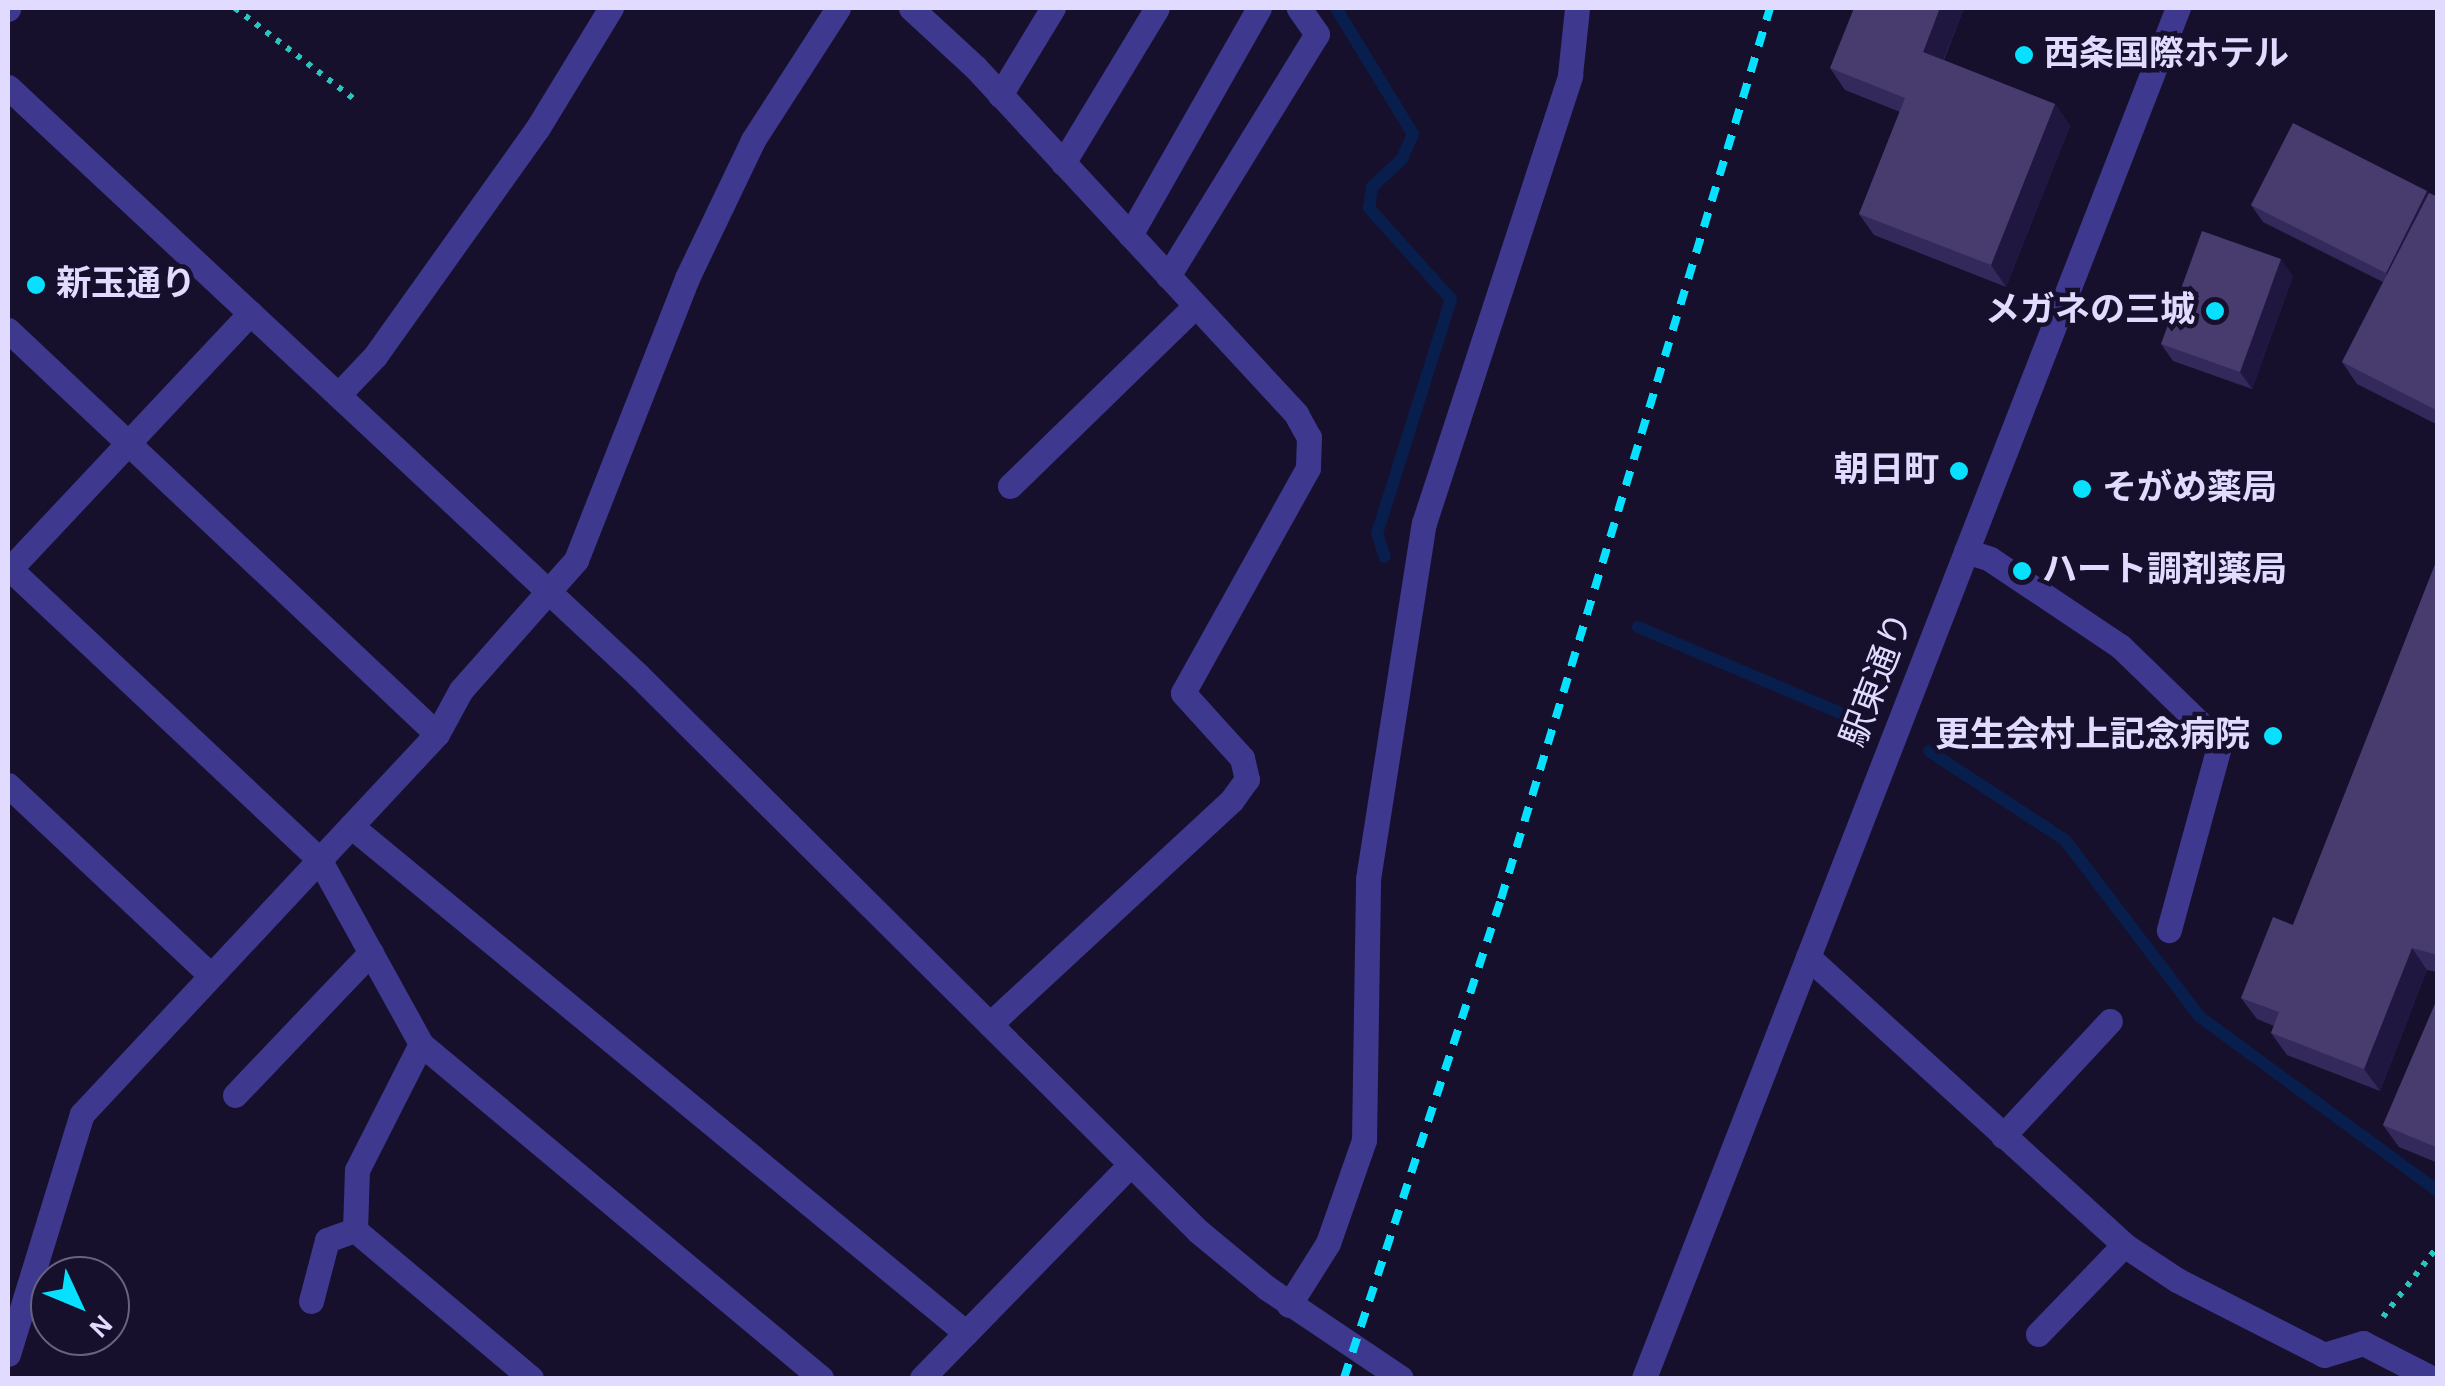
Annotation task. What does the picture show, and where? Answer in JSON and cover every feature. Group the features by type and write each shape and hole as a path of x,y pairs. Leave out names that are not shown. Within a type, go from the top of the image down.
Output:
{"street":[{"path":"338,394 374,356 537,130 612,8"},
{"path":"8,1354 82,1114 437,734 460,690 576,560 688,278 753,140 838,8"},
{"path":"910,8 940,18 1000,95 1168,276 1309,437 1308,468 1183,693 1242,758 1246,779 1232,800 990,1024"},
{"path":"1000,95 1053,8"},
{"path":"1063,163 1158,8"},
{"path":"1130,236 1260,8"},
{"path":"1168,276 1317,34 1299,8"},
{"path":"1289,1304 1328,1243 1364,1140 1368,879 1424,523 1570,76 1577,8"},
{"name":"駅東通り","path":"1644,1378 2178,8"},
{"path":"8,87 549,592 1198,1231 1289,1304 1402,1378"},
{"path":"1010,486 1195,306"},
{"path":"250,313 8,569 319,859 421,1044 821,1378"},
{"path":"8,330 437,734"},
{"path":"1966,551 1990,559 2120,646 2220,743 2170,930"},
{"path":"8,785 210,976"},
{"path":"351,826 966,1332"},
{"path":"235,1095 371,952"},
{"path":"1808,957 2124,1245 2178,1280 2324,1355 2363,1343 2432,1378"},
{"path":"2003,1136 2110,1021"},
{"path":"355,1230 357,1170 421,1044"},
{"path":"922,1378 1131,1164"},
{"path":"311,1300 327,1240 355,1230"},
{"path":"355,1230 531,1378"},
{"path":"2038,1334 2124,1245"}],"path":[{"path":"235,8 358,102"}],"building":[{"path":"1854,8 1940,8 1923,52 2055,104 1991,265 1859,214 1905,98 1830,68"},
{"path":"2293,123 2427,191 2386,273 2251,205"},
{"path":"2429,193 2438,197 2438,411 2342,362"},
{"path":"2202,231 2281,259 2240,372 2161,344"},
{"path":"2438,557 2438,955 2412,948 2364,1069 2271,1033 2279,1012 2241,998 2273,917 2293,925"},
{"path":"2438,997 2438,1148 2383,1125"}],"waterway":[{"path":"1336,8 1413,134 1402,159 1372,187 1369,208 1451,299 1377,533 1385,557"},
{"path":"1638,627 1855,719"},
{"path":"1929,751 2065,840 2200,1017 2438,1191"}],"railway":[{"path":"1344,1378 1501,899 1770,8"}],"place":[{"name":"西条国際ホテル","path":"2024,55"},
{"name":"新玉通り","path":"36,285"},
{"name":"メガネの三城","path":"2215,311"},
{"name":"朝日町","path":"1959,471"},
{"name":"そがめ薬局","path":"2082,489"},
{"name":"ハート調剤薬局","path":"2022,571"},
{"name":"更生会村上記念病院","path":"2273,736"}]}
